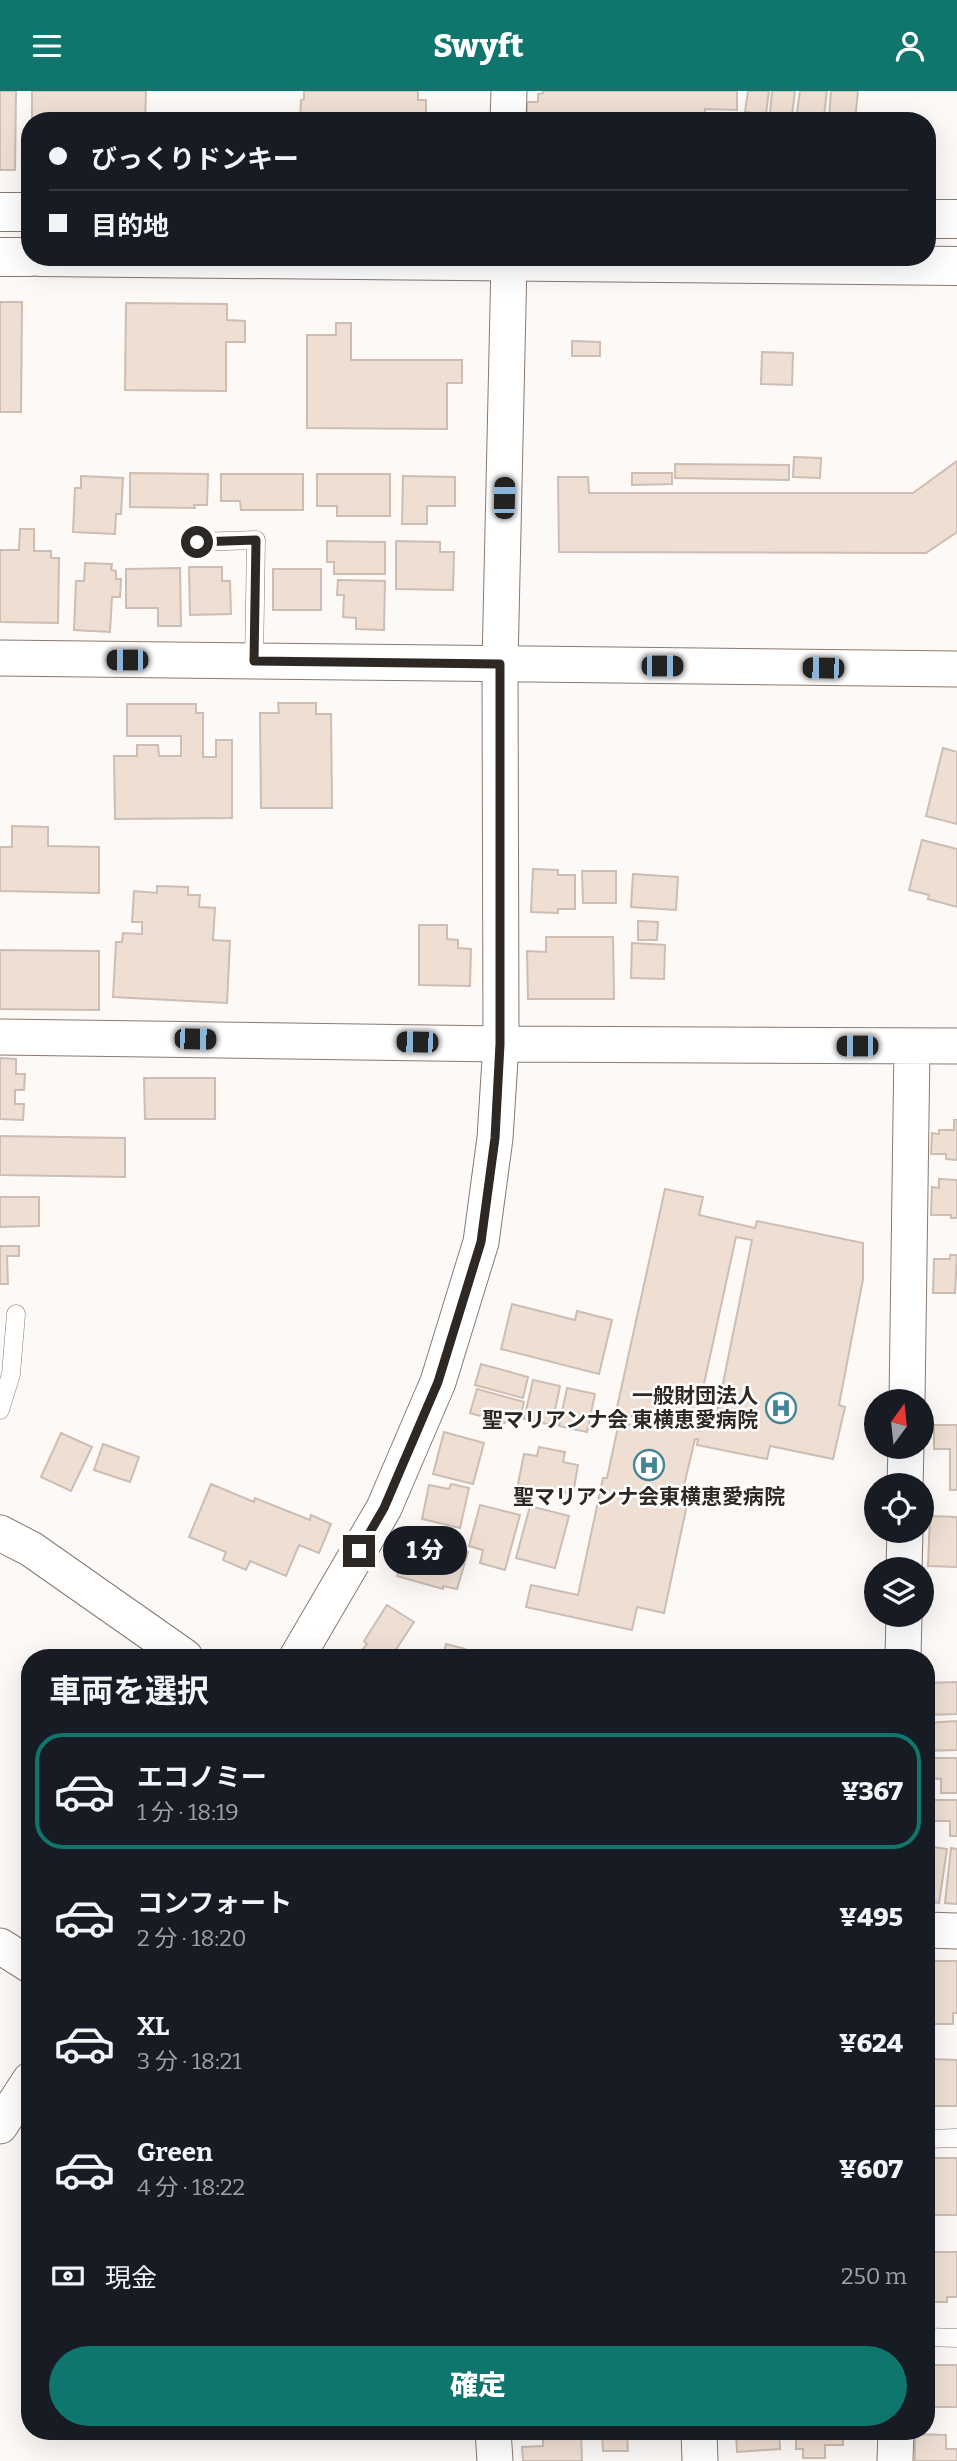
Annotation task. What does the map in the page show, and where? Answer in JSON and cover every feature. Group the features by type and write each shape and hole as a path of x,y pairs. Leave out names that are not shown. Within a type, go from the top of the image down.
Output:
{"highway":[{"path":"0,212 21,212"},
{"path":"936,219 957,219"},
{"path":"0,257 21,257"},
{"path":"936,266 957,266"}],"street":[{"path":"508,112 509,91"},
{"path":"302,1649 384,1508 438,1382 481,1242 495,1138 500,1044 500,664 509,266"},
{"path":"0,658 957,669"},
{"path":"0,1037 500,1044 957,1046"},
{"path":"907,1389 912,1046"},
{"path":"0,1533 31,1549 174,1649"},
{"path":"903,1649 904,1627"},
{"path":"935,1930 957,1931"},
{"path":"0,1946 21,1959"},
{"path":"0,2126 21,2094"},
{"path":"494,2440 495,2461"},
{"path":"699,2440 700,2461"},
{"path":"895,2440 895,2461"}],"lane":[{"path":"197,542 256,540 254,661"},
{"path":"0,1410 11,1374 16,1314"},
{"path":"935,2139 957,2138"},
{"path":"935,2337 957,2338"}],"building":[{"path":"0,91 16,91 15,170 0,170"},
{"path":"32,91 146,91 145,112 32,112"},
{"path":"304,91 418,91 418,100 426,100 426,112 300,112 301,100 304,99"},
{"path":"737,91 737,110 527,112 527,102 538,102 538,94"},
{"path":"748,91 769,91 766,112 745,112"},
{"path":"772,91 795,91 792,112 770,112"},
{"path":"800,91 827,91 824,112 797,112"},
{"path":"831,91 858,91 856,112 829,112"},
{"path":"0,302 22,302 21,412 0,412"},
{"path":"126,303 227,304 227,320 245,321 245,342 226,342 226,391 125,390"},
{"path":"336,323 351,323 351,360 462,360 462,383 447,383 447,429 307,428 307,335 336,335"},
{"path":"572,341 600,342 600,356 572,356"},
{"path":"762,352 793,353 792,385 761,384"},
{"path":"794,457 821,458 820,478 793,477"},
{"path":"957,461 957,532 926,553 559,552 558,477 588,477 589,493 913,493"},
{"path":"675,464 789,465 789,480 675,478"},
{"path":"130,473 208,474 207,505 194,505 195,508 130,507"},
{"path":"632,473 672,473 672,484 632,485"},
{"path":"221,474 303,474 303,510 241,510 240,501 221,501"},
{"path":"317,474 390,474 390,516 337,516 337,506 317,506"},
{"path":"81,476 123,478 121,514 116,514 115,534 73,532 75,488 81,488"},
{"path":"403,476 455,477 455,506 427,506 427,524 402,524"},
{"path":"20,529 34,529 34,551 51,551 51,558 59,558 58,623 0,622 0,550 19,550"},
{"path":"327,541 385,542 385,574 334,574 334,562 327,562"},
{"path":"396,541 440,542 440,552 454,552 453,590 396,589"},
{"path":"85,563 112,564 111,570 116,571 116,579 121,579 120,597 112,597 110,632 74,630 76,581 84,581"},
{"path":"189,567 222,567 222,581 230,581 231,614 190,615"},
{"path":"180,568 181,626 158,626 158,608 126,608 126,569"},
{"path":"273,569 321,569 321,610 273,610"},
{"path":"338,580 385,581 384,630 356,629 356,618 343,617 344,595 337,595"},
{"path":"278,703 316,703 316,714 331,714 332,808 261,808 260,713 279,713"},
{"path":"127,704 196,704 196,713 203,713 203,757 216,757 216,740 232,740 232,818 115,819 114,756 137,756 137,745 158,745 159,756 181,756 181,736 127,736"},
{"path":"943,748 957,752 957,824 926,816"},
{"path":"12,826 48,827 48,846 99,847 99,893 0,891 0,847 12,847"},
{"path":"922,840 957,849 957,907 928,899 929,895 909,890"},
{"path":"533,869 558,870 558,875 575,875 575,909 558,909 558,913 531,912"},
{"path":"582,871 616,871 616,903 583,903"},
{"path":"633,874 678,877 676,910 631,907"},
{"path":"157,886 188,887 188,895 200,895 199,907 215,908 213,940 230,941 227,1003 113,997 116,942 122,942 123,933 142,934 142,922 132,922 134,891 157,893"},
{"path":"638,921 658,922 657,940 638,940"},
{"path":"419,925 447,925 447,939 458,940 458,948 471,949 470,986 419,985"},
{"path":"546,937 613,937 614,999 528,999 527,951 546,952"},
{"path":"632,943 665,945 664,979 631,978"},
{"path":"0,950 99,951 99,1010 0,1009"},
{"path":"0,1058 16,1059 16,1074 25,1074 24,1090 15,1090 15,1104 24,1104 23,1120 0,1119"},
{"path":"144,1078 215,1078 215,1119 145,1119"},
{"path":"954,1120 957,1120 957,1160 946,1159 946,1154 931,1154 932,1133 954,1130"},
{"path":"0,1136 125,1138 125,1177 0,1175"},
{"path":"939,1179 957,1180 957,1218 951,1218 951,1215 931,1215 932,1187 939,1188"},
{"name":"一般財団法人 聖マリアンナ会 東横恵愛病院","path":"665,1189 703,1197 699,1215 755,1228 757,1221 863,1243 863,1279 839,1405 845,1407 833,1459 770,1446 767,1459 697,1445 698,1439 695,1439 682,1494 689,1495 664,1613 637,1607 632,1630 526,1607 531,1585 578,1595 603,1478 607,1478 619,1422 649,1429 652,1417 700,1431 704,1410 717,1413 752,1240 736,1237 695,1425 635,1412 634,1417 616,1412"},
{"path":"0,1197 39,1197 39,1226 0,1227"},
{"path":"0,1246 19,1246 19,1256 7,1256 8,1284 0,1284"},
{"path":"950,1255 957,1255 955,1293 933,1293 934,1259 950,1259"},
{"path":"512,1304 575,1320 577,1311 612,1320 599,1374 501,1349"},
{"path":"481,1364 528,1377 523,1398 475,1385"},
{"path":"533,1380 560,1386 552,1425 524,1419"},
{"path":"567,1388 595,1394 587,1432 559,1426"},
{"path":"477,1389 524,1402 519,1422 506,1419 505,1423 470,1413"},
{"path":"934,1425 957,1425 957,1490 950,1490 950,1449 934,1449"},
{"path":"444,1432 484,1443 473,1484 433,1474"},
{"path":"61,1433 92,1447 71,1491 41,1477"},
{"path":"103,1444 139,1457 130,1482 94,1470"},
{"path":"539,1447 565,1452 563,1462 578,1465 573,1494 518,1484 524,1454 537,1456"},
{"path":"211,1484 254,1502 255,1498 310,1520 311,1515 331,1524 319,1553 299,1545 286,1576 250,1561 246,1570 223,1560 226,1552 189,1537"},
{"path":"451,1484 469,1488 460,1528 422,1519 429,1485 449,1489"},
{"path":"480,1505 520,1515 505,1570 480,1563 483,1550 469,1546"},
{"path":"530,1506 569,1516 555,1568 516,1558"},
{"path":"934,1516 957,1517 957,1567 934,1566 934,1557 928,1557 929,1543 934,1543"},
{"path":"425,1539 468,1552 457,1589 443,1586 443,1589 397,1576 405,1549 421,1554"},
{"path":"387,1605 414,1622 396,1649 363,1649 367,1644 364,1641"},
{"path":"446,1644 465,1649 445,1649"},
{"path":"957,1682 957,1714 935,1715 935,1683"},
{"path":"957,1721 957,1750 935,1751 935,1722"},
{"path":"935,1758 957,1758 957,1793 941,1793 941,1779 935,1779"},
{"path":"935,1800 957,1800 957,1836 950,1836 950,1821 935,1821"},
{"path":"935,1847 947,1849 939,1903 935,1902"},
{"path":"951,1848 957,1849 957,1904 945,1903"},
{"path":"935,1961 957,1961 957,2013 953,2013 953,2024 935,2024"},
{"path":"935,2059 957,2060 957,2106 935,2106"},
{"path":"935,2158 957,2158 957,2215 935,2215"},
{"path":"935,2252 957,2252 957,2297 947,2297 947,2302 935,2302"},
{"path":"935,2365 957,2365 957,2407 935,2407"},
{"path":"935,2435 946,2435 946,2449 957,2449 957,2461 915,2461 915,2440 935,2440"},
{"path":"543,2440 581,2440 582,2461 523,2461 522,2447 543,2446"},
{"path":"602,2440 627,2440 628,2451 603,2451"},
{"path":"736,2440 780,2440 780,2449 737,2452"},
{"path":"796,2440 843,2440 843,2445 825,2445 825,2458 803,2458 803,2449 796,2449"}],"place":[{"name":"一般財団法人 聖マリアンナ会 東横恵愛病院","path":"781,1408"},
{"name":"聖マリアンナ会東横恵愛病院","path":"649,1465"}],"route":[{"path":"197,542 256,540 254,661 500,664 500,1044 495,1138 481,1242 438,1382 384,1508 359,1551"}]}
